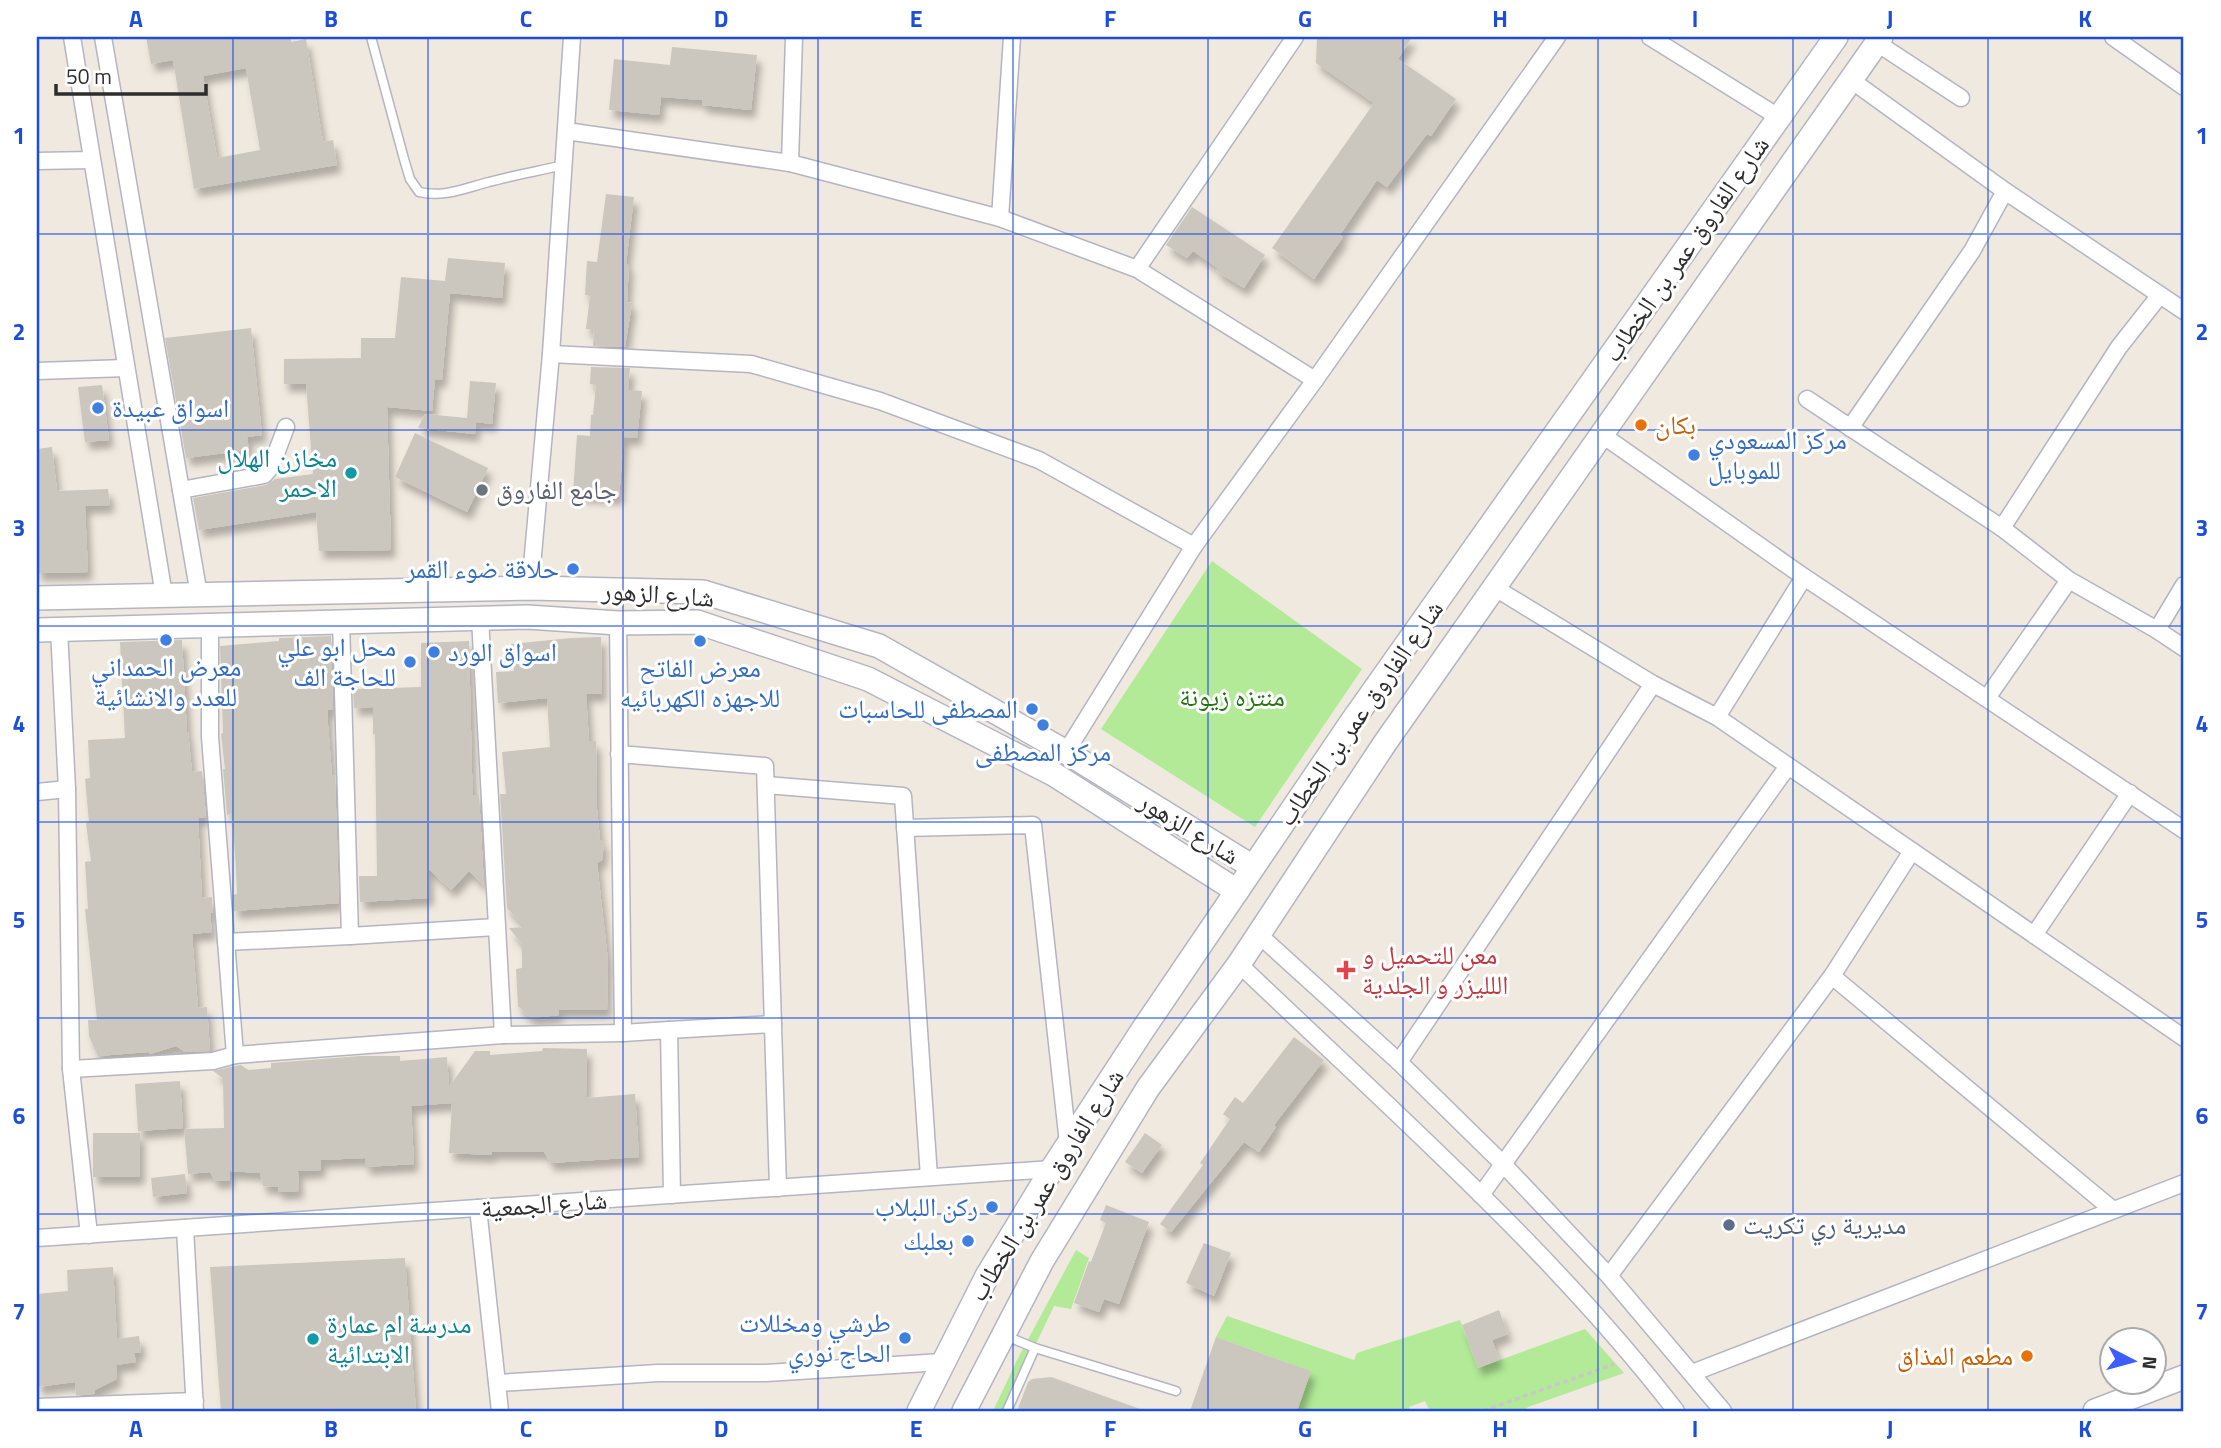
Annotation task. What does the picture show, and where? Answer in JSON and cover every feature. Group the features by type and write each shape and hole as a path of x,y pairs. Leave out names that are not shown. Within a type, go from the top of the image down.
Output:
{"main road":[{"name":"شارع الفاروق عمر بن الخطاب","path":"919,1411 987,1276 1052,1169 1253,867 1369,698 1836,37"},
{"path":"964,1411 1048,1250 1134,1110 1239,964 1385,743 1879,40"},
{"name":"شارع الزهور","path":"37,598 530,588 703,592 879,646 1066,752 1253,867"},
{"name":"شارع الزهور","path":"48,630 527,617 618,623 697,622 868,679 1055,775 1237,891"},
{"path":"868,679 879,646"},
{"path":"2095,1411 2184,1377"}],"street":[{"path":"72,37 164,595"},
{"path":"103,37 199,595"},
{"path":"530,588 551,354 572,37"},
{"path":"790,163 794,37"},
{"path":"1000,218 1012,37"},
{"path":"1137,269 1295,37"},
{"path":"1066,752 1194,546 1315,380 1557,37"},
{"path":"1650,37 1780,118"},
{"path":"2113,37 2184,87"},
{"path":"1879,40 1961,98"},
{"path":"1851,80 2005,191 2184,311"},
{"path":"566,131 790,163 1000,218 1137,269 1315,380"},
{"path":"37,161 92,160"},
{"path":"1850,428 1972,251 2005,191"},
{"path":"2002,528 2119,347 2160,295"},
{"path":"551,354 751,364 868,398 1039,460 1194,546"},
{"path":"37,371 126,368"},
{"path":"1807,399 2002,528 2069,580 2184,648"},
{"path":"181,489 264,475 271,467 286,427"},
{"path":"1601,434 1804,577 2184,830"},
{"path":"1717,717 1804,577"},
{"path":"1987,698 2069,580"},
{"path":"2157,630 2184,586"},
{"path":"1495,588 1653,684 1717,717 2184,1038"},
{"path":"480,618 503,1035"},
{"path":"341,621 350,936"},
{"path":"618,623 623,1033"},
{"path":"210,626 210,737 235,1055"},
{"path":"48,630 67,789 71,1069 89,1235"},
{"path":"1399,1062 1653,684"},
{"path":"619,754 765,766 778,1188"},
{"path":"1480,1195 1788,766"},
{"path":"766,785 903,796 929,1177"},
{"path":"37,792 67,789"},
{"path":"2034,935 2130,793"},
{"path":"905,828 1033,825 1069,1143"},
{"path":"1609,1276 1832,976 1912,851"},
{"path":"226,942 496,927"},
{"path":"1258,934 1399,1062 1503,1164 1609,1276 1723,1411"},
{"path":"1239,964 1480,1195 1586,1305 1676,1411"},
{"path":"1832,976 2113,1210"},
{"path":"71,1069 213,1060 235,1055 503,1035 623,1033 774,1024"},
{"path":"669,1030 672,1195"},
{"name":"شارع الجمعية","path":"37,1238 1052,1169"},
{"path":"1692,1373 2184,1183"},
{"path":"478,1208 500,1411"},
{"path":"37,1407 195,1406 185,1228"},
{"path":"498,1383 658,1373 766,1373 943,1362"}],"lane":[{"path":"371,37 410,179 419,192 433,195 457,191 564,165"},
{"path":"1003,1335 1035,1348 1175,1391"},
{"path":"1007,1411 1035,1348"}],"path":[{"path":"1483,1411 1633,1358"}],"green space":[{"name":"منتزه زيونة","path":"1212,561 1362,669 1255,827 1101,729"},
{"path":"1076,1250 1089,1258 1071,1309 1054,1306 1004,1411 993,1411 1017,1360"},
{"path":"1227,1316 1354,1360 1357,1353 1460,1320 1478,1368 1585,1329 1624,1373 1528,1407 1524,1411 1430,1411 1425,1401 1409,1407 1410,1411 1297,1411 1311,1371 1216,1337"}],"building":[{"path":"146,37 291,37 291,42 306,39 323,142 333,140 337,165 194,189 173,60 151,64","holes":["246,68 260,150 217,158 203,76"]},
{"path":"1317,37 1412,37 1398,59 1456,99 1431,136 1427,134 1387,187 1377,180 1314,279 1272,248 1374,103 1316,63"},
{"path":"672,47 757,55 751,110 702,105 702,100 661,97 659,115 609,110 614,59 670,65"},
{"path":"606,194 634,197 626,264 629,264 627,302 632,303 625,347 593,346 594,330 586,329 590,296 585,295 587,261 597,262"},
{"path":"1192,207 1265,255 1244,288 1216,271 1218,268 1193,251 1187,258 1166,245"},
{"path":"448,258 505,263 502,298 450,293 442,380 435,379 432,411 387,407 391,550 319,551 316,512 199,530 193,498 266,485 275,479 313,474 306,384 284,384 284,359 361,358 361,338 395,338 401,277 445,281"},
{"path":"251,328 262,435 247,437 249,450 186,458 165,338"},
{"path":"591,367 630,368 628,390 642,391 637,438 624,437 619,497 573,494 577,435 590,436 593,415 596,385 590,384"},
{"path":"470,381 496,383 492,424 476,422 475,434 418,428 425,414 467,418"},
{"path":"102,385 109,440 85,442 78,387"},
{"path":"415,433 488,468 467,512 395,477"},
{"path":"52,447 57,491 108,489 110,505 85,506 88,572 37,573 37,449"},
{"path":"331,636 333,709 328,710 328,725 332,775 335,775 339,903 234,911 233,895 237,894 236,869 232,814 227,815 223,769 220,646 279,641 279,638"},
{"path":"601,637 602,694 586,694 589,741 596,741 597,809 600,840 604,843 602,860 597,863 608,961 607,1010 558,1010 559,1015 531,1018 518,1006 516,969 522,968 522,944 509,928 525,927 507,908 500,794 506,794 502,752 550,747 547,698 498,703 496,672 514,671 511,644"},
{"path":"182,640 192,772 202,771 206,817 198,818 202,898 212,897 212,932 192,934 198,1008 207,1007 210,1051 185,1052 176,1046 150,1054 98,1056 89,1036 88,1020 97,1020 85,909 88,909 85,862 91,861 86,823 89,822 85,779 90,778 88,740 125,738 120,642"},
{"path":"469,641 473,795 479,795 484,886 469,871 451,890 429,869 429,898 360,902 359,876 377,876 375,734 373,707 354,708 353,689 421,687 421,643"},
{"path":"1294,1037 1324,1060 1274,1125 1276,1127 1259,1152 1244,1142 1171,1232 1160,1224 1203,1165 1200,1163 1230,1119 1223,1114 1235,1097 1243,1103"},
{"path":"543,1048 587,1049 586,1098 635,1094 639,1157 551,1163 544,1152 492,1152 492,1155 449,1153 452,1103 411,1106 414,1164 365,1167 365,1158 321,1160 321,1170 298,1171 299,1191 278,1192 278,1187 263,1186 260,1173 229,1171 230,1180 215,1181 210,1172 188,1174 184,1129 224,1128 223,1078 213,1071 241,1065 248,1070 271,1068 271,1063 360,1056 400,1056 400,1061 447,1057 449,1087 475,1051 490,1051 490,1055 542,1051"},
{"path":"180,1081 183,1128 138,1131 135,1084"},
{"path":"93,1133 140,1133 140,1177 93,1177"},
{"path":"1145,1133 1162,1145 1142,1173 1125,1162"},
{"path":"185,1174 187,1193 153,1197 151,1178"},
{"path":"1106,1205 1149,1222 1119,1304 1104,1299 1099,1312 1074,1303 1106,1223 1100,1220"},
{"path":"1204,1243 1231,1253 1214,1296 1186,1283"},
{"name":"مدرسة ام عمارة الابتدائية","path":"405,1258 416,1411 221,1411 210,1267"},
{"path":"113,1267 117,1339 139,1336 141,1352 134,1353 136,1362 116,1365 117,1379 95,1390 94,1394 76,1395 75,1382 37,1387 37,1294 68,1291 67,1270"},
{"path":"1499,1310 1508,1334 1492,1340 1499,1360 1478,1368 1462,1325"},
{"path":"1216,1337 1311,1371 1297,1411 1190,1411"},
{"path":"1051,1377 1140,1411 1017,1411 1028,1382"}],"place":[{"name":"اسواق عبيدة","path":"98,408"},
{"name":"بكان","path":"1641,425"},
{"name":"مركز المسعودي للموبايل","path":"1694,455"},
{"name":"مخازن الهلال الاحمر","path":"351,473"},
{"name":"جامع الفاروق","path":"482,490"},
{"name":"حلاقة ضوء القمر","path":"573,569"},
{"name":"معرض الحمداني للعدد والانشائية","path":"166,640"},
{"name":"معرض الفاتح للاجهزه الكهربائيه","path":"700,641"},
{"name":"اسواق الورد","path":"434,652"},
{"name":"محل ابو علي للحاجة الف","path":"410,662"},
{"name":"المصطفى للحاسبات","path":"1032,709"},
{"name":"مركز المصطفى","path":"1043,725"},
{"name":"معن للتحميل و اللليزر و الجلدية","path":"1346,970"},
{"name":"ركن اللبلاب","path":"992,1207"},
{"name":"مديرية ري تكريت","path":"1729,1225"},
{"name":"بعلبك","path":"968,1241"},
{"name":"طرشي ومخللات الحاج نوري","path":"905,1338"},
{"name":"مدرسة ام عمارة الابتدائية","path":"313,1339"},
{"name":"مطعم المذاق","path":"2027,1356"}]}
